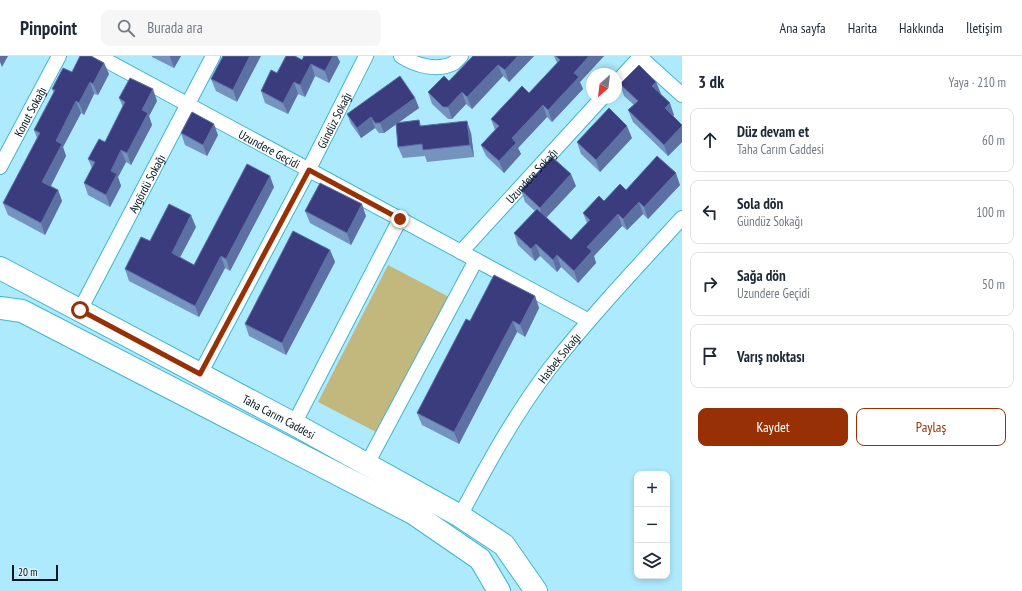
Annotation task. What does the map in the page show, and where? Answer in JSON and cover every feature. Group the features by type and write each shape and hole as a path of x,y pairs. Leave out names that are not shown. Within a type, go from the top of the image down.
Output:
{"main road":[{"name":"Taha Carım Caddesi","path":"0,268 294,424 460,516 504,545 536,591"},
{"name":"Taha Carım Caddesi","path":"0,308 22,311 413,513 480,559 499,591"}],"street":[{"name":"Konut Sokağı","path":"0,167 59,56"},
{"name":"Uzundere Geçidi","path":"98,56 589,320"},
{"name":"Aygördü Sokağı","path":"80,310 213,56"},
{"name":"Gündüz Sokağı","path":"200,374 309,170 366,56"},
{"path":"401,56 411,62 430,67 438,67 454,63 460,56"},
{"path":"622,76 640,56 682,95"},
{"name":"Uzundere Sokağı","path":"461,252 597,104"},
{"name":"Hasbek Sokağı","path":"460,516 482,475 527,402 550,370 589,320 682,218"},
{"path":"294,424 400,219"},
{"path":"367,464 476,260"}],"shaded area":[{"path":"388,265 449,297 378,433 318,402"}],"building":[{"path":"80,56 91,56 104,63 93,84 90,82 79,103 76,101 56,141 62,144 42,182 58,190 41,223 3,203 40,133 34,130 55,90 52,89 63,68 72,72"},
{"path":"223,56 250,56 233,90 211,79"},
{"path":"286,56 295,56 302,60 304,56 333,56 325,71 311,64 300,85 294,82 283,103 261,91 271,70 277,73"},
{"path":"473,56 518,56 505,70 498,65 467,97 462,92 448,107 443,107 428,92 444,76 449,81"},
{"path":"556,56 589,56 574,73 579,77 548,110 543,105 512,138 516,143 499,161 481,145 499,126 491,119 522,86 529,93 560,60"},
{"path":"639,65 656,82 652,86 670,103 665,108 682,126 664,145 628,110 638,101 622,86 622,82"},
{"path":"400,76 415,98 380,123 375,123 371,117 357,128 347,114"},
{"path":"130,78 153,89 142,110 148,113 127,153 121,150 111,171 117,174 106,195 84,183 95,162 88,159 99,139 105,142 125,102 119,98"},
{"path":"609,108 627,126 596,160 577,142"},
{"path":"192,112 214,124 203,145 181,133"},
{"path":"419,120 420,126 467,121 470,145 423,150 422,144 398,147 396,123"},
{"path":"657,156 676,173 644,207 639,202 623,219 618,214 587,247 592,251 574,271 557,255 553,260 536,244 531,249 514,233 537,209 571,240 590,220 583,213 599,196 604,201 620,184 626,190"},
{"path":"552,157 571,174 540,208 521,190"},
{"path":"247,164 270,176 226,259 221,256 195,306 125,269 141,237 150,241 169,204 191,215 172,253 194,265"},
{"path":"320,183 362,204 347,233 305,211"},
{"path":"293,231 330,250 282,343 245,324"},
{"path":"494,275 535,296 520,325 513,321 454,432 417,413 466,319 470,321"}],"route":[{"path":"80,310 200,374 309,170 400,219"}]}
